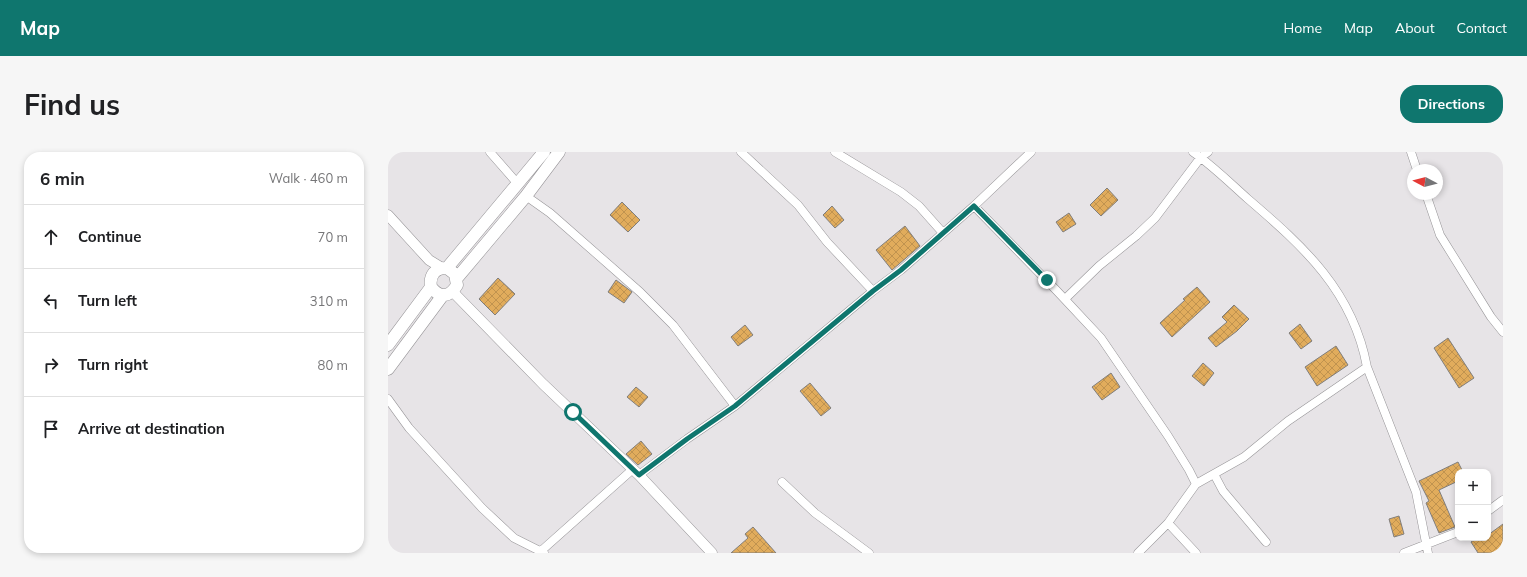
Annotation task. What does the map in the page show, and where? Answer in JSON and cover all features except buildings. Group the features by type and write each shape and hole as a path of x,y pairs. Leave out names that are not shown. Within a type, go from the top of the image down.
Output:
{"main road":[{"path":"448,293 438,294 431,287 430,282 544,152"},
{"path":"457,278 526,196 559,152"},
{"path":"388,369 448,293 457,285 457,278 453,272 441,269"},
{"path":"388,344 431,287"}],"street":[{"path":"490,152 517,183"},
{"path":"741,152 798,205 827,242 873,291"},
{"path":"835,152 902,192 919,206 943,233"},
{"path":"388,399 409,428 482,508 514,538 542,552 636,472 735,406 873,291 901,270 974,206 1031,152"},
{"path":"1193,152 1292,238 1312,258 1333,285 1346,307 1355,326 1364,352 1367,367 1416,492 1427,549"},
{"path":"1065,299 1155,218 1200,157 1208,152"},
{"path":"1411,152 1415,164"},
{"path":"526,196 550,214 640,292 673,325 735,406"},
{"path":"1428,200 1440,235 1491,317 1503,332"},
{"path":"974,206 1065,299 1105,344 1168,436 1196,484"},
{"path":"388,215 429,260 441,269"},
{"path":"448,293 636,472 712,553"},
{"path":"1138,553 1168,522 1196,484 1244,457 1288,421 1367,367"},
{"path":"1214,474 1223,491 1266,542"},
{"path":"782,482 816,513 869,553"},
{"path":"1491,509 1503,500"},
{"path":"1168,522 1196,553"},
{"path":"1404,553 1427,549 1455,534"}],"route":[{"path":"573,412 639,475 687,439 735,406 873,291 901,270 974,206 1047,280"}]}
